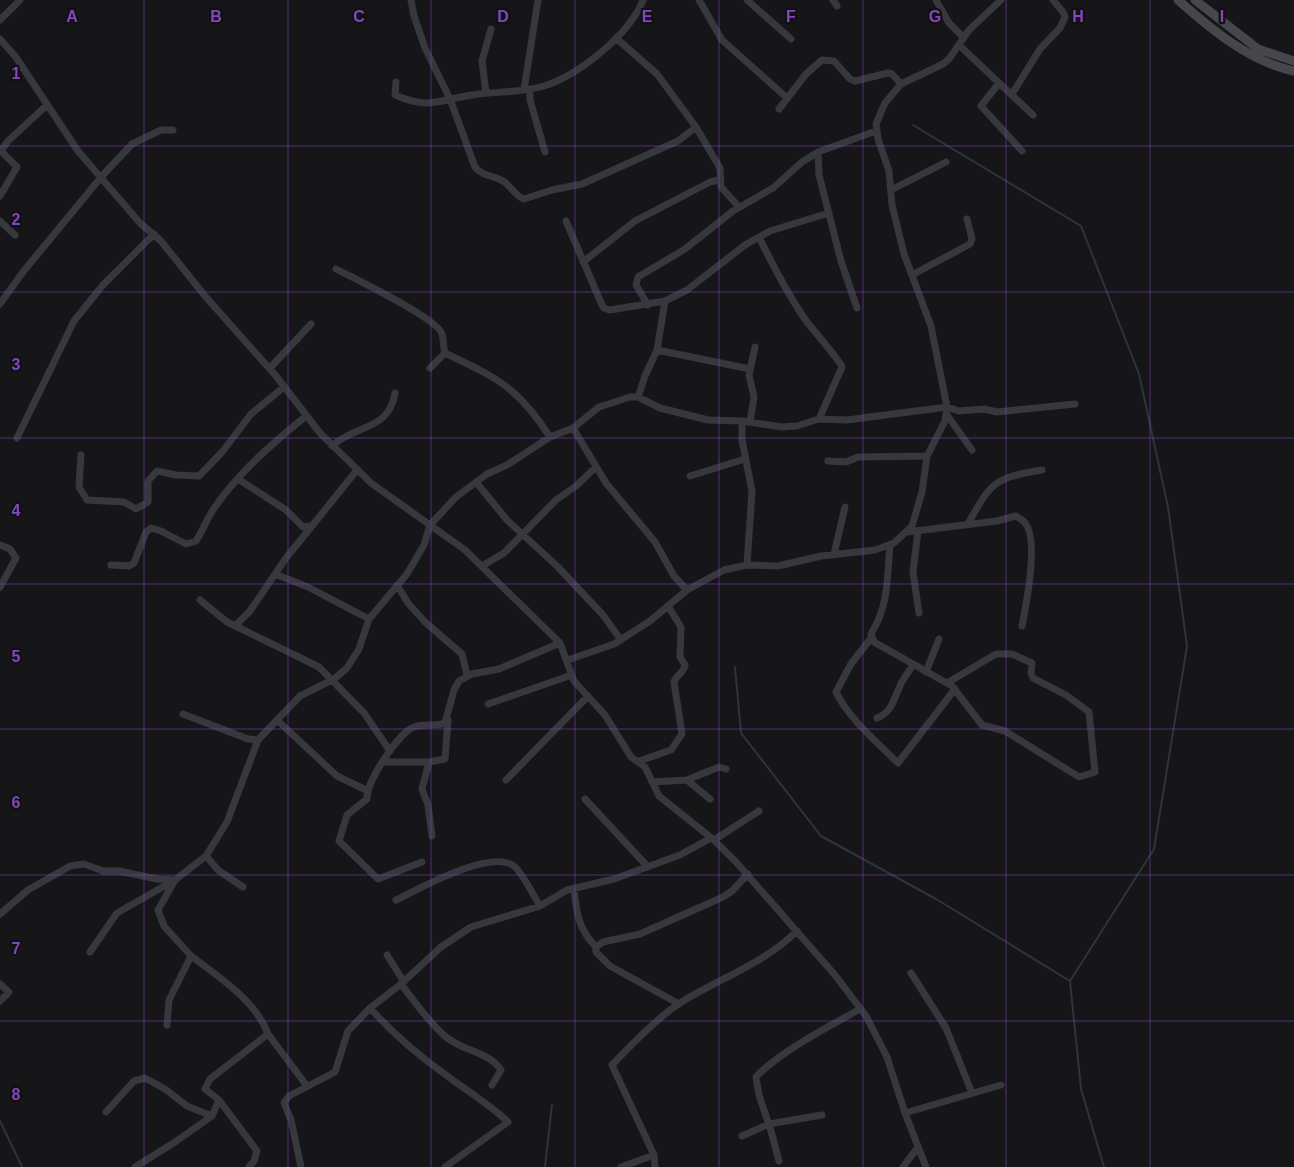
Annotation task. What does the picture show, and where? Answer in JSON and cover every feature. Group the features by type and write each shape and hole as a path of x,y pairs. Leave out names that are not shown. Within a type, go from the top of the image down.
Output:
{"main road":[{"path":"1178,0 1250,55 1278,68 1294,71"},
{"path":"1195,0 1258,49 1294,61"}],"street":[{"path":"0,20 20,0"},
{"path":"411,0 414,16 425,48 450,99 475,167 484,175 504,182 518,197 524,199 582,184 678,141 696,128"},
{"path":"538,0 527,89 545,152"},
{"path":"396,82 395,95 413,103 434,104 450,99 486,93 545,86 572,72 593,58 616,38 640,8 643,0"},
{"path":"699,0 722,40 786,97"},
{"path":"747,0 791,39"},
{"path":"936,0 949,23 963,37"},
{"path":"972,450 947,411 932,326 901,242 889,171 876,131 878,115 901,84 943,64 959,45 963,37 1000,0"},
{"path":"1012,94 1029,64 1063,22 1063,12 1054,0"},
{"path":"486,93 482,61 491,29"},
{"path":"616,38 657,74 696,128 720,168 719,180 721,187 739,207"},
{"path":"0,39 78,151 102,176 140,223 154,234 205,296 270,368 306,416 332,446 357,470 453,540 560,643 568,660 572,675 605,715 630,757 639,761 645,767 654,782 659,796 712,839 748,874 797,931 860,1009 887,1057 905,1113 926,1167"},
{"path":"959,45 1033,115"},
{"path":"779,109 786,97 814,65 822,60 834,61 850,79 855,81 888,73 892,74 901,84"},
{"path":"999,83 981,106 1022,151"},
{"path":"0,196 17,167 1,151 8,141 47,105"},
{"path":"0,304 23,272 102,176 132,144 161,130 173,130"},
{"path":"648,305 636,285 638,277 685,249 739,207 773,188 802,162 818,152 876,131"},
{"path":"818,152 819,176 841,261 857,308"},
{"path":"891,190 946,162"},
{"path":"583,262 635,221 710,182 719,180"},
{"path":"566,221 604,308 610,310 665,301 687,290 770,231 829,213"},
{"path":"912,275 970,244 972,239 967,220"},
{"path":"0,221 15,235"},
{"path":"17,438 74,321 103,285 154,234"},
{"path":"759,237 802,315 841,363 842,367 820,419"},
{"path":"336,269 405,305 432,323 442,333 445,354"},
{"path":"638,397 641,383 658,350 665,301"},
{"path":"270,368 311,324"},
{"path":"750,422 754,397 750,369 755,347"},
{"path":"658,350 750,369"},
{"path":"430,368 445,354"},
{"path":"445,354 476,367 517,394 550,437"},
{"path":"81,455 79,487 87,500 124,502 136,509 148,502 148,481 157,470 176,476 199,476 223,451 251,414 284,386"},
{"path":"332,446 340,439 387,415 393,404 395,393"},
{"path":"90,952 117,913 175,880 206,856 227,822 258,740 300,696 334,679 347,668 359,649 369,619 397,585 424,545 430,525 452,501 476,482 550,437 573,428 608,403 638,397 660,408 708,420 742,421 790,427 820,419 847,420 984,408 998,412 1075,404"},
{"path":"568,660 621,640 650,621 687,590 724,570 747,565 778,566 834,554 858,553 890,545 908,532 916,515 927,456 947,411"},
{"path":"111,565 129,566 134,563 146,532 151,528 161,531 178,542 192,544 200,535 215,506 238,479 274,442 306,416"},
{"path":"742,421 745,459 752,491 747,565"},
{"path":"573,428 596,467 655,542 674,576 687,590"},
{"path":"828,461 846,462 858,457 927,456"},
{"path":"690,476 745,459"},
{"path":"482,566 504,553 521,535 531,528 556,500 576,486 596,467"},
{"path":"235,626 250,611 275,574 357,470"},
{"path":"968,524 980,500 999,480 1014,474 1042,470"},
{"path":"238,479 286,510 303,527 312,526"},
{"path":"476,482 521,535 557,566 603,615 621,640"},
{"path":"834,554 845,507"},
{"path":"908,532 997,521 1016,516 1026,524 1031,541 1030,584 1022,626"},
{"path":"918,531 913,572 919,613"},
{"path":"0,545 10,549 16,558 0,587"},
{"path":"890,545 883,612 871,638 851,664 836,692 840,700 870,735 898,763 955,689"},
{"path":"275,574 308,586 369,619"},
{"path":"397,585 408,603 424,622 462,654 468,675"},
{"path":"200,600 235,626 311,662 334,679 364,713 390,751"},
{"path":"639,761 671,750 682,734 674,682 675,678 684,670 685,665 680,657 682,629 668,606"},
{"path":"871,638 874,642 955,689 982,725 1005,731 1079,777 1095,772 1089,712 1066,695 1033,678 1031,673 1032,663 1012,654 996,654 947,683"},
{"path":"926,672 939,639"},
{"path":"382,762 429,762 445,759 448,720 456,685 468,675 499,669 560,643"},
{"path":"877,718 887,713 894,703 900,686 913,665"},
{"path":"488,704 572,675"},
{"path":"506,780 588,696"},
{"path":"183,714 248,739 258,740"},
{"path":"277,720 337,776 366,790"},
{"path":"422,862 378,879 339,841 347,815 367,799 366,790 375,770 390,751 414,727 440,725 448,720"},
{"path":"429,762 422,789 428,805 432,836"},
{"path":"654,782 687,780 719,767 726,769"},
{"path":"687,780 710,799"},
{"path":"585,799 648,867"},
{"path":"301,1167 291,1120 284,1102 289,1096 335,1072 348,1031 370,1008 402,983 441,947 471,927 540,906 574,888 605,881 692,850 758,811"},
{"path":"206,856 218,870 243,888"},
{"path":"396,900 447,874 486,863 506,862 515,867 540,906"},
{"path":"0,914 28,890 70,866 84,864 103,871 119,871 157,879 175,880"},
{"path":"596,947 602,942 640,934 723,896 732,891 748,874"},
{"path":"175,880 158,910 164,926 191,956 246,1001 264,1023 268,1034 307,1086"},
{"path":"574,888 577,918 585,936 596,947 596,952 610,966 679,1004"},
{"path":"655,1167 654,1154 612,1065 679,1004 760,961 779,948 797,931"},
{"path":"387,955 402,983 446,1037 467,1049 493,1059 502,1070 492,1085"},
{"path":"167,1025 169,1000 191,956"},
{"path":"911,973 946,1028 972,1093"},
{"path":"0,984 9,992 0,1001"},
{"path":"370,1008 392,1033 494,1108 508,1122 445,1167"},
{"path":"779,1162 759,1095 756,1077 800,1046 860,1009"},
{"path":"249,1167 254,1161 257,1151 219,1100 205,1088 210,1079 268,1034"},
{"path":"106,1112 134,1081 145,1078 165,1089 187,1106 212,1116"},
{"path":"905,1113 1001,1085"},
{"path":"135,1167 212,1116 219,1100"},
{"path":"742,1136 769,1124 822,1115"},
{"path":"903,1167 918,1147"},
{"path":"620,1167 654,1154"}],"waterway":[{"path":"913,125 1081,226 1139,374 1168,507 1187,646 1154,849 1070,981 1081,1089 1104,1167"},
{"path":"735,667 741,733 821,836 936,899 1070,981"},
{"path":"545,1167 552,1105"},
{"path":"0,1121 22,1167"}]}
